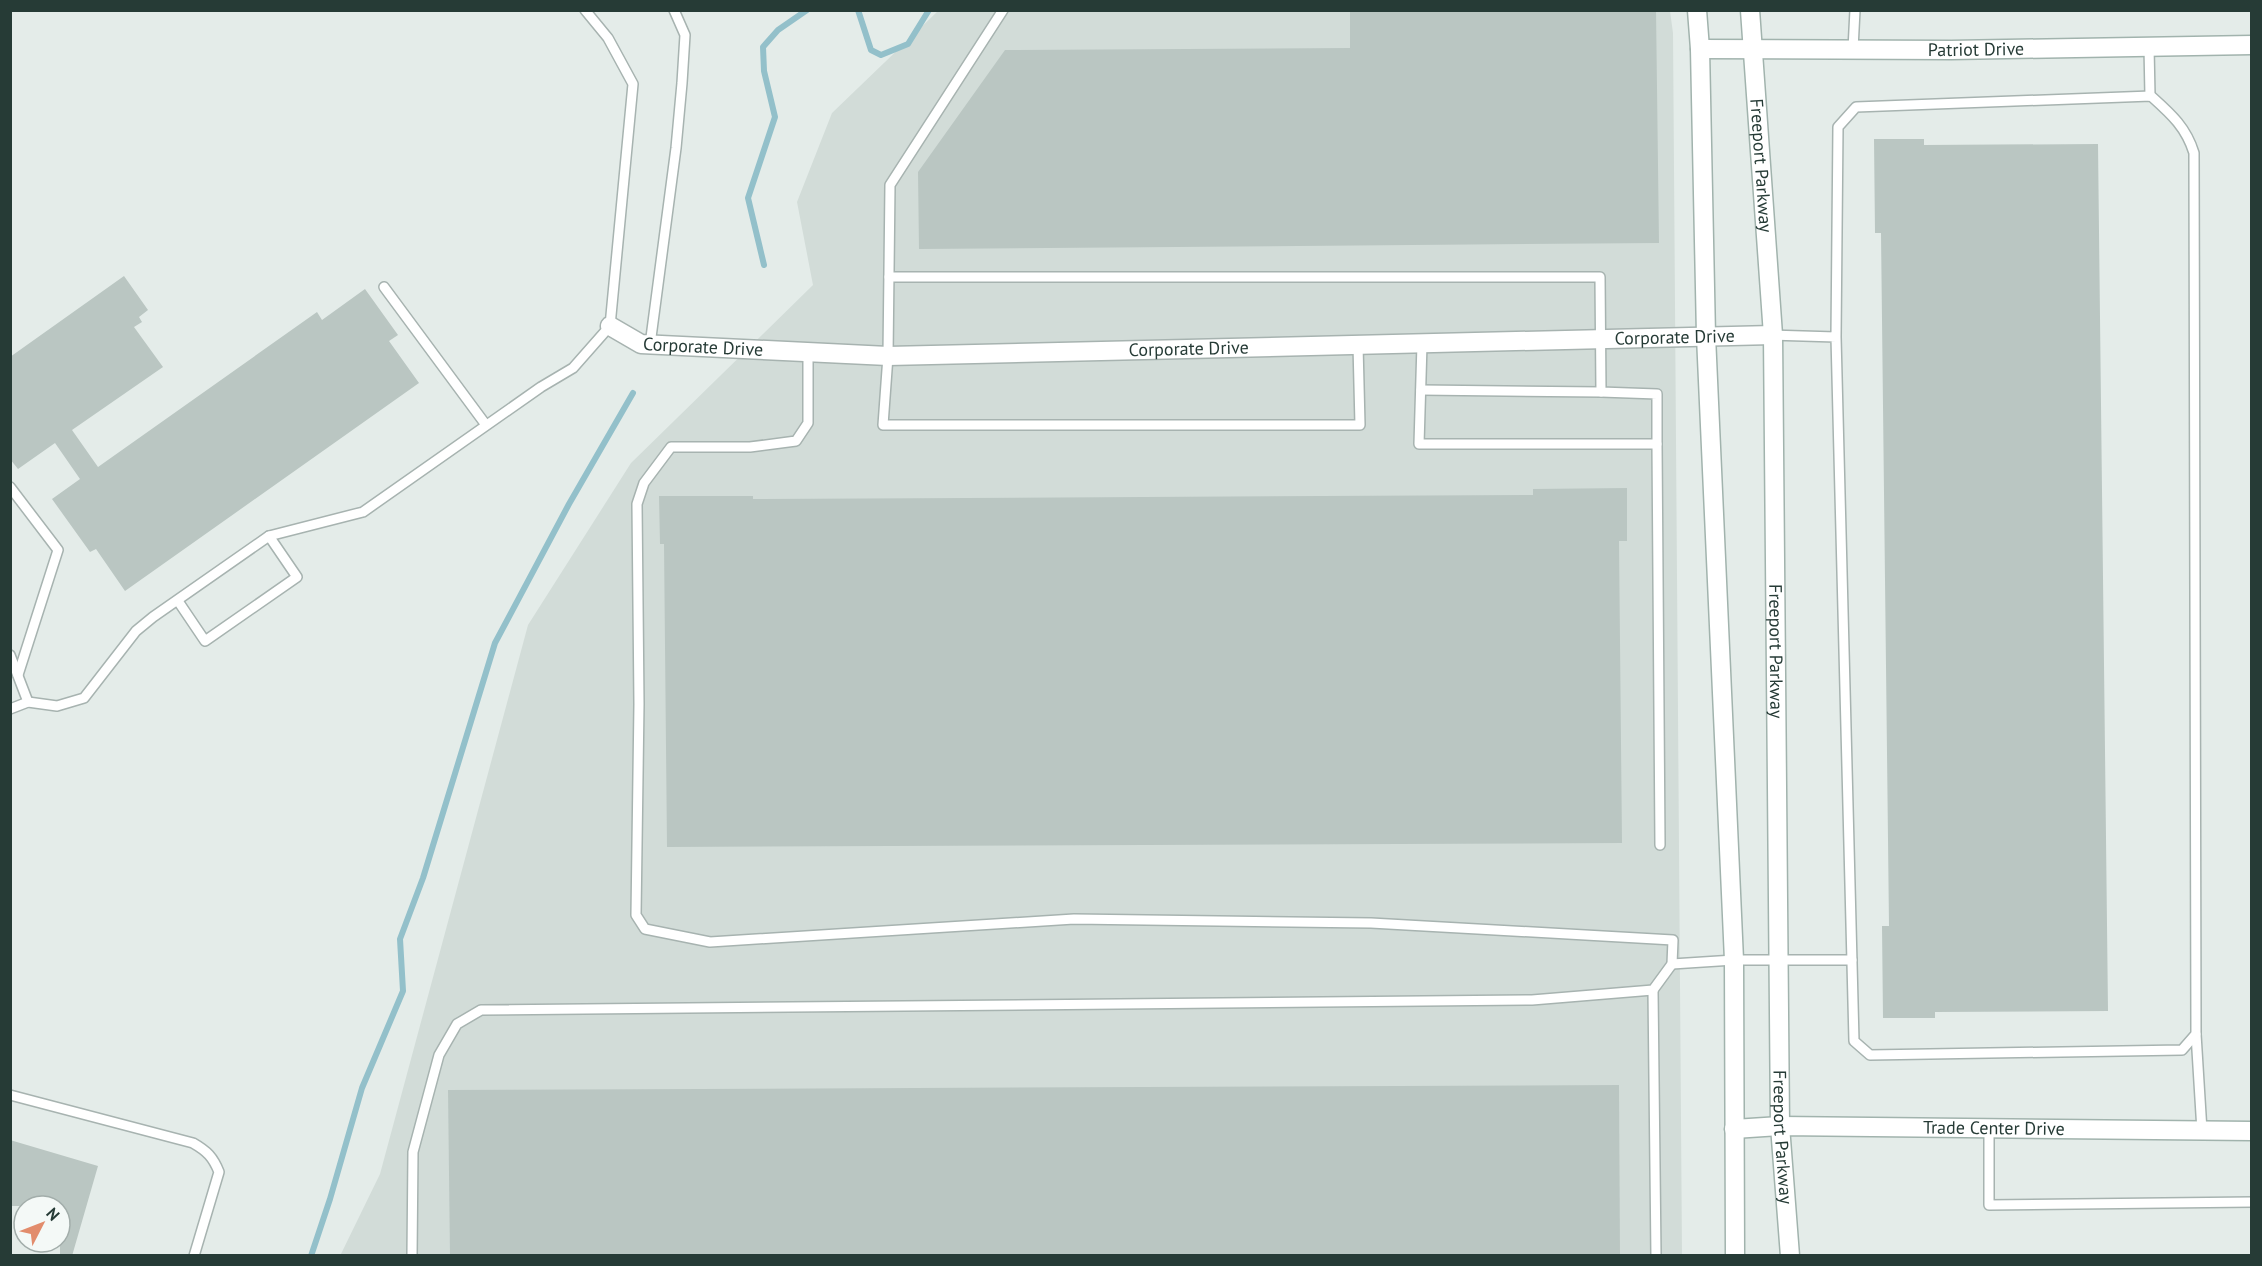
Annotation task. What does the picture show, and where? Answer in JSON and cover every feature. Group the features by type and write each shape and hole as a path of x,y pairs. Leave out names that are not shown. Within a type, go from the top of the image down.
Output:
{"main road":[{"path":"1697,10 1700,49 1706,336 1734,960 1735,1256"},
{"name":"Freeport Parkway","path":"1750,10 1773,335 1780,1126 1790,1256"},
{"name":"Patriot Drive","path":"1700,49 1951,50 2252,45"},
{"name":"Corporate Drive","path":"610,326 641,344 650,345 888,356 1773,335"},
{"name":"Trade Center Drive","path":"1734,1129 1780,1126 2252,1131"}],"lane":[{"path":"10,710 28,702 57,706 84,698 136,631 153,617 269,536 363,512 541,387 573,368 610,326 633,84 608,38 585,10"},
{"path":"650,345 682,83 685,34 674,10"},
{"path":"1003,10 890,185 888,356 883,425 1360,425 1358,345"},
{"path":"1853,49 1855,10"},
{"path":"2150,47 2150,96"},
{"path":"2196,1034 2182,1050 1870,1055 1854,1041 1836,337 1838,127 1856,106 2150,96 2168,111 2188,136 2194,153 2196,1034 2202,1131"},
{"path":"889,277 1600,277 1599,339 1602,392"},
{"path":"384,287 486,425"},
{"path":"1773,335 1836,337"},
{"path":"1422,344 1419,444 1656,444"},
{"path":"808,352 808,423 796,441 750,447 671,447 644,483 637,504 639,704 636,915 645,929 710,942 1074,919 1371,923 1673,940 1672,964 1653,990 1656,1256"},
{"path":"1421,390 1657,394 1660,845"},
{"path":"10,487 58,550 18,675"},
{"path":"178,601 205,641 297,577 269,536"},
{"path":"10,655 28,702"},
{"path":"1672,964 1734,960 1852,960"},
{"path":"412,1256 413,1152 439,1055 457,1024 481,1010 1532,1000 1653,990"},
{"path":"10,1095 193,1143 206,1151 214,1160 219,1172 194,1256"},
{"path":"1989,1128 1989,1205 2252,1202"}],"shaded area":[{"path":"938,11 1670,11 1673,33 1682,1255 340,1256 380,1174 528,625 631,463 813,285 797,202 832,113"}],"building":[{"path":"1350,10 1656,10 1659,243 919,249 918,172 1005,50 1350,48"},
{"path":"1874,139 1924,139 1924,145 2098,144 2108,1011 1935,1012 1935,1018 1883,1018 1882,926 1889,926 1881,233 1875,233"},
{"path":"124,276 148,310 139,317 142,322 134,327 163,367 72,430 98,467 317,312 322,320 365,289 398,335 389,341 419,383 125,591 96,549 90,552 52,499 80,479 55,443 18,469 10,459 10,357"},
{"path":"1627,488 1627,541 1619,541 1622,843 667,847 664,544 660,544 659,496 753,496 753,499 1533,495 1533,489"},
{"path":"1619,1085 1620,1256 450,1256 448,1090"},
{"path":"10,1140 98,1166 72,1256 60,1256 60,1254 72,1254 72,1194 12,1194 12,1206 10,1206"}],"waterway":[{"path":"764,265 748,198 775,117 764,71 763,47 778,30 807,10"},
{"path":"858,10 871,50 881,55 908,44 929,10"},
{"path":"311,1256 362,1088 403,991 400,939 423,878 495,643 569,504 633,393"}]}
